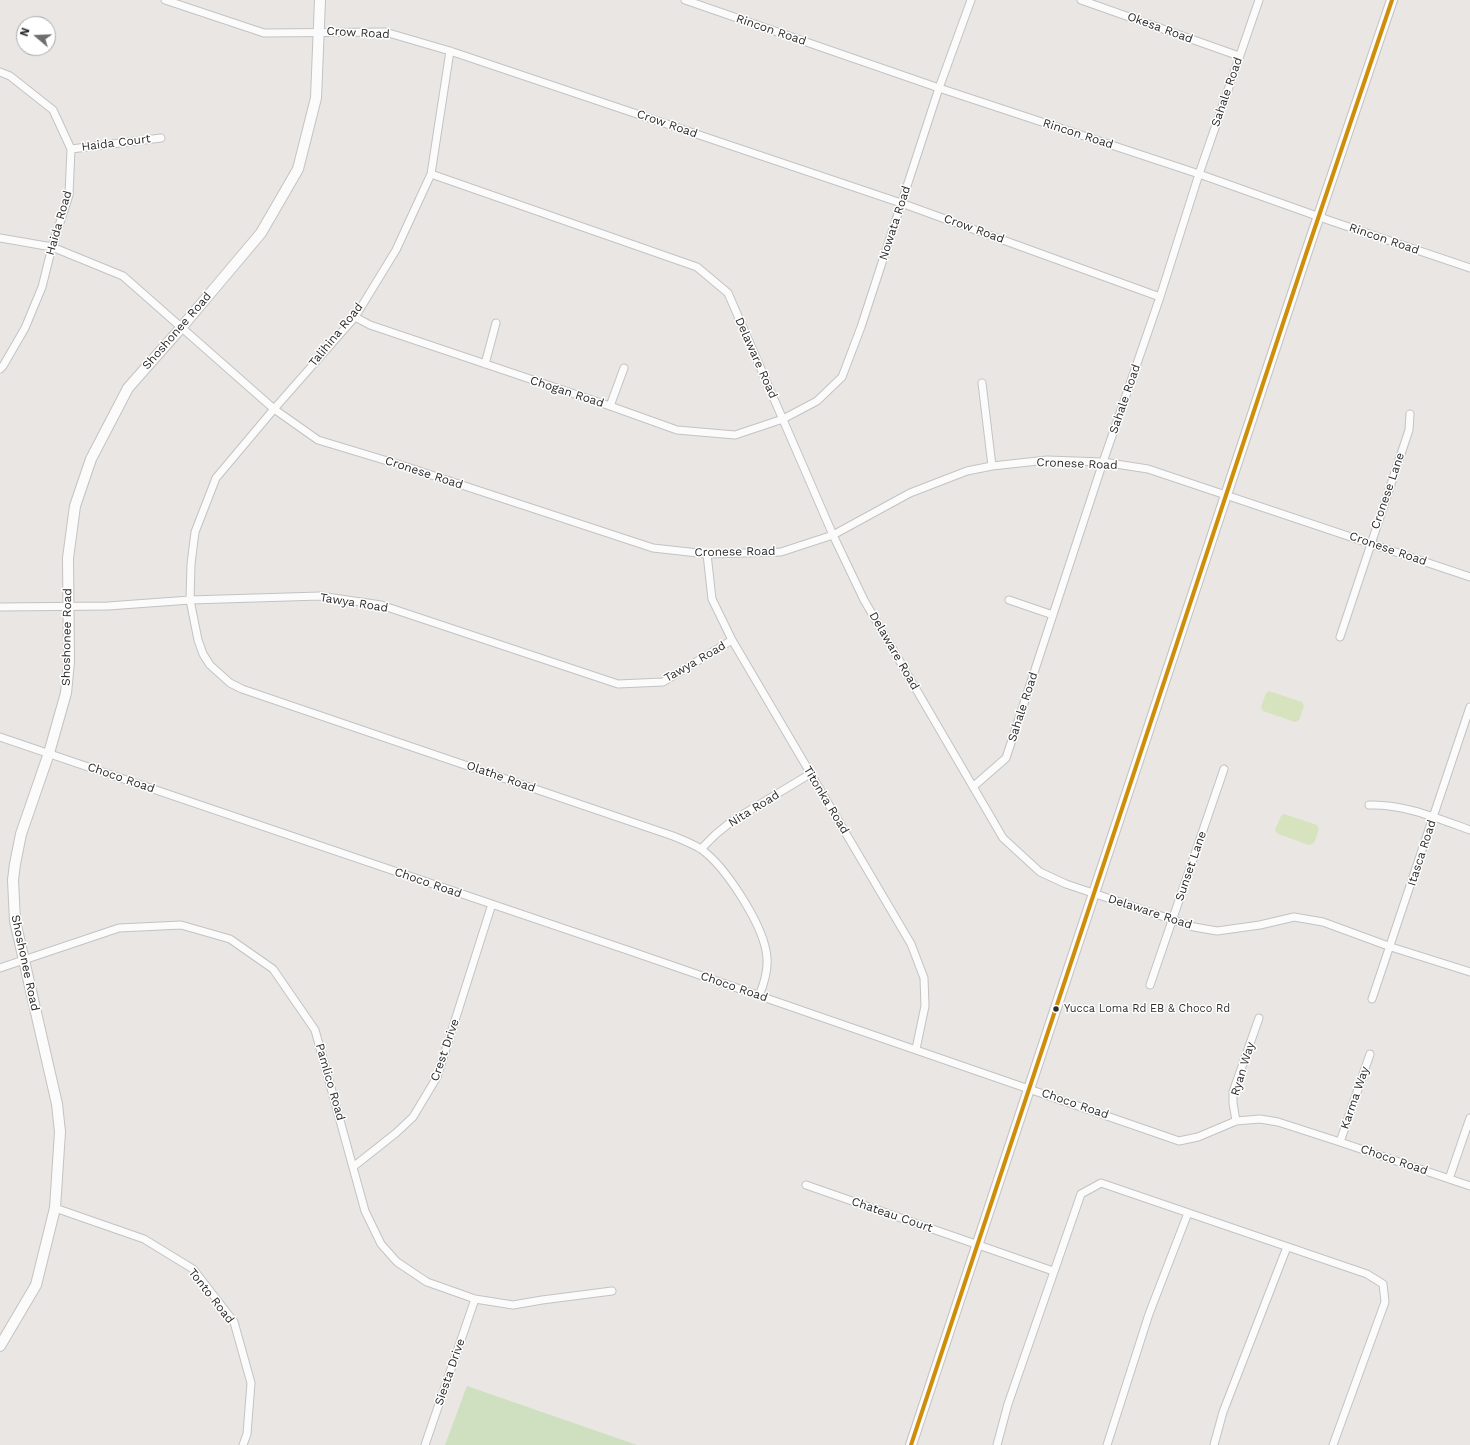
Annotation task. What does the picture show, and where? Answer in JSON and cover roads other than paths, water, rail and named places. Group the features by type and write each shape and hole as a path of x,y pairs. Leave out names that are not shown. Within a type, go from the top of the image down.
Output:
{"main road":[{"name":"Shoshonee Road","path":"0,1346 36,1285 55,1208 60,1132 57,1104 15,921 13,901 14,864 26,820 49,753 66,693 69,662 68,558 75,506 91,459 128,388 181,328 261,232 298,170 316,98 320,0"},
{"path":"911,1445 1318,217 1392,0"}],"street":[{"name":"Crow Road","path":"165,0 264,32 385,32 450,51 901,203 1160,297"},
{"name":"Rincon Road","path":"685,0 939,88 1198,174 1318,217 1470,268"},
{"name":"Nowata Road","path":"784,419 817,401 842,377 861,327 939,88 972,0"},
{"name":"Okesa Road","path":"1081,0 1239,56"},
{"name":"Sahale Road","path":"974,786 1006,758 1103,462 1160,297 1198,174 1259,0"},
{"name":"Talihina Road","path":"190,600 191,564 195,532 216,478 355,317 396,250 431,174 450,51"},
{"name":"Haida Road","path":"0,72 10,76 53,110 71,149 69,195 52,247 42,287 25,328 0,369"},
{"name":"Haida Court","path":"71,149 161,138"},
{"name":"Delaware Road","path":"431,174 697,267 728,293 833,534 864,600 1004,838 1040,872 1066,884 1194,927 1217,931 1260,925 1294,917 1323,922 1470,972"},
{"name":"Cronese Road","path":"0,238 52,247 123,276 274,409 318,440 412,469 653,548 707,554 781,552 833,534 910,493 967,471 992,466 1047,460 1103,462 1148,469 1470,577"},
{"name":"Chogan Road","path":"355,317 370,325 677,430 735,435 784,419"},
{"path":"485,364 496,323"},
{"path":"610,406 624,368"},
{"path":"982,383 992,466"},
{"name":"Cronese Lane","path":"1340,637 1409,430 1410,414"},
{"name":"Titonka Road","path":"707,554 712,599 732,640 911,944 924,978 925,1006 916,1049"},
{"name":"Tawya Road","path":"0,607 68,608 190,600 320,596 381,605 618,684 663,682 732,640"},
{"name":"Olathe Road","path":"190,600 194,626 203,654 219,673 242,689 673,836 701,850 715,862 732,883 747,906 763,937 767,957 767,973 759,996"},
{"path":"1009,600 1053,615"},
{"name":"Itasca Road","path":"1372,999 1470,707"},
{"name":"Choco Road","path":"0,737 1179,1140 1198,1137 1236,1121 1260,1119 1272,1121 1340,1142 1470,1186"},
{"name":"Sunset Lane","path":"1150,985 1224,770"},
{"name":"Nita Road","path":"701,850 716,834 732,821 810,774"},
{"path":"1369,805 1385,805 1404,808 1470,830"},
{"name":"Crest Drive","path":"353,1167 396,1133 413,1116 437,1077 492,904"},
{"name":"Pamlico Road","path":"0,968 119,928 181,925 230,940 273,968 315,1030 365,1212 381,1244 397,1262 426,1282 475,1299 513,1305 612,1291"},
{"name":"Ryan Way","path":"1236,1121 1233,1092 1259,1018"},
{"name":"Karma Way","path":"1340,1142 1370,1054"},
{"path":"1449,1179 1470,1118"},
{"path":"997,1445 1008,1404 1081,1194 1101,1183 1367,1274 1383,1284 1385,1302 1333,1445"},
{"name":"Chateau Court","path":"806,1185 1054,1271"},
{"name":"Tonto Road","path":"55,1208 144,1239 194,1269 234,1322 251,1383 247,1434 243,1445"},
{"path":"1107,1445 1149,1314 1188,1212"},
{"path":"1214,1445 1223,1412 1287,1246"},
{"name":"Siesta Drive","path":"424,1445 475,1299"}],"place":[{"name":"Yucca Loma Rd EB & Choco Rd","path":"1056,1009"}]}
